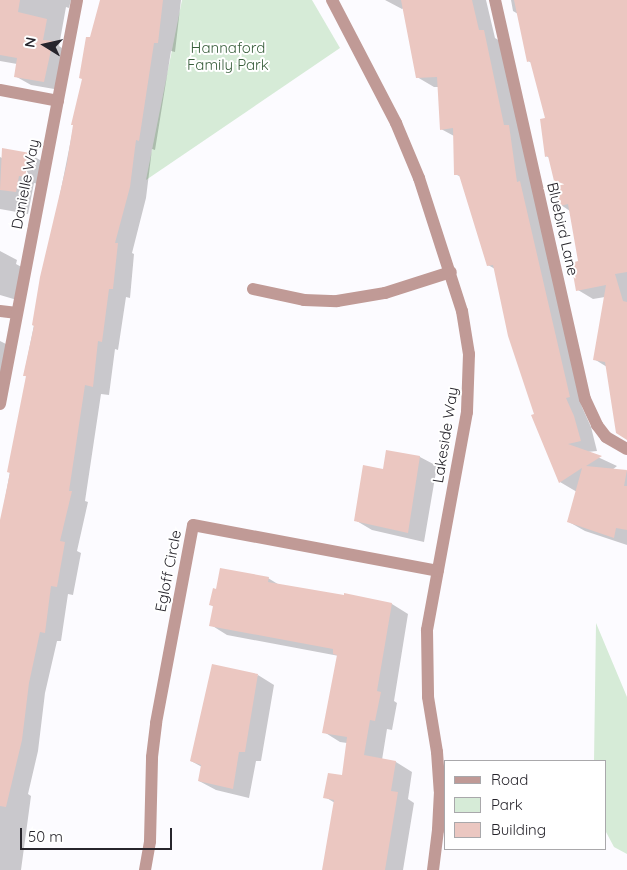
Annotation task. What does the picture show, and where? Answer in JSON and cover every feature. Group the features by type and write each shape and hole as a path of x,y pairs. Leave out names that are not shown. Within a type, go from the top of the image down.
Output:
{"street":[{"name":"Danielle Way","path":"0,404 77,0"},
{"name":"Lakeside Way","path":"332,0 396,123 419,178 462,310 469,354 470,383 467,412 428,630 426,664 440,791 433,870"},
{"name":"Bluebird Lane","path":"495,0 585,400 597,425 606,437 627,449"},
{"path":"0,90 58,101"},
{"path":"253,289 304,300 337,301 385,293 451,272"},
{"path":"0,311 17,313"},
{"name":"Egloff Circle","path":"145,870 150,841 152,757 156,723 193,524 438,571"}],"green space":[{"name":"Hannaford Family Park","path":"182,0 312,0 340,48 146,180"},
{"path":"596,623 627,697 627,854 614,847 607,834 607,760 594,760"}],"building":[{"path":"0,0 20,0 18,12 47,19 43,40 53,41 44,82 14,77 17,58 0,55"},
{"path":"100,0 163,0 158,43 154,43 139,141 136,140 130,187 115,243 118,243 113,289 109,289 102,342 98,341 93,387 85,385 69,491 72,491 60,541 65,542 57,587 51,586 45,633 40,632 29,683 22,740 6,807 0,806 0,520 10,473 7,472 26,376 23,376 34,326 32,325 40,277 67,163 73,125 71,125 82,79 79,78 86,37 90,37"},
{"path":"401,0 472,0 479,30 484,30 504,125 509,125 517,182 520,181 570,397 566,398 574,416 581,441 568,444 602,456 586,466 627,470 624,486 627,486 627,530 616,528 614,538 567,522 582,468 559,483 531,415 534,414 508,336 493,265 487,266 459,175 454,175 453,128 440,130 437,77 416,78"},
{"path":"514,0 627,0 627,272 615,274 623,301 627,302 627,440 616,433 605,362 593,360 606,285 576,291 571,263 578,261 568,204 560,206 548,156 545,157 540,119 545,118 530,61 527,62"},
{"path":"2,148 30,153 26,177 19,176 16,192 0,190"},
{"path":"386,450 420,456 408,533 354,521 363,465 383,469"},
{"path":"220,568 269,577 268,582 344,595 344,593 392,603 377,691 381,692 375,721 370,720 364,755 396,761 391,791 398,792 385,870 322,870 334,800 323,798 328,773 342,775 347,737 322,733 337,655 333,654 333,649 209,626 213,606 209,605 213,588 216,589"},
{"path":"212,664 258,674 245,752 239,752 233,789 198,781 201,765 190,761"}]}
